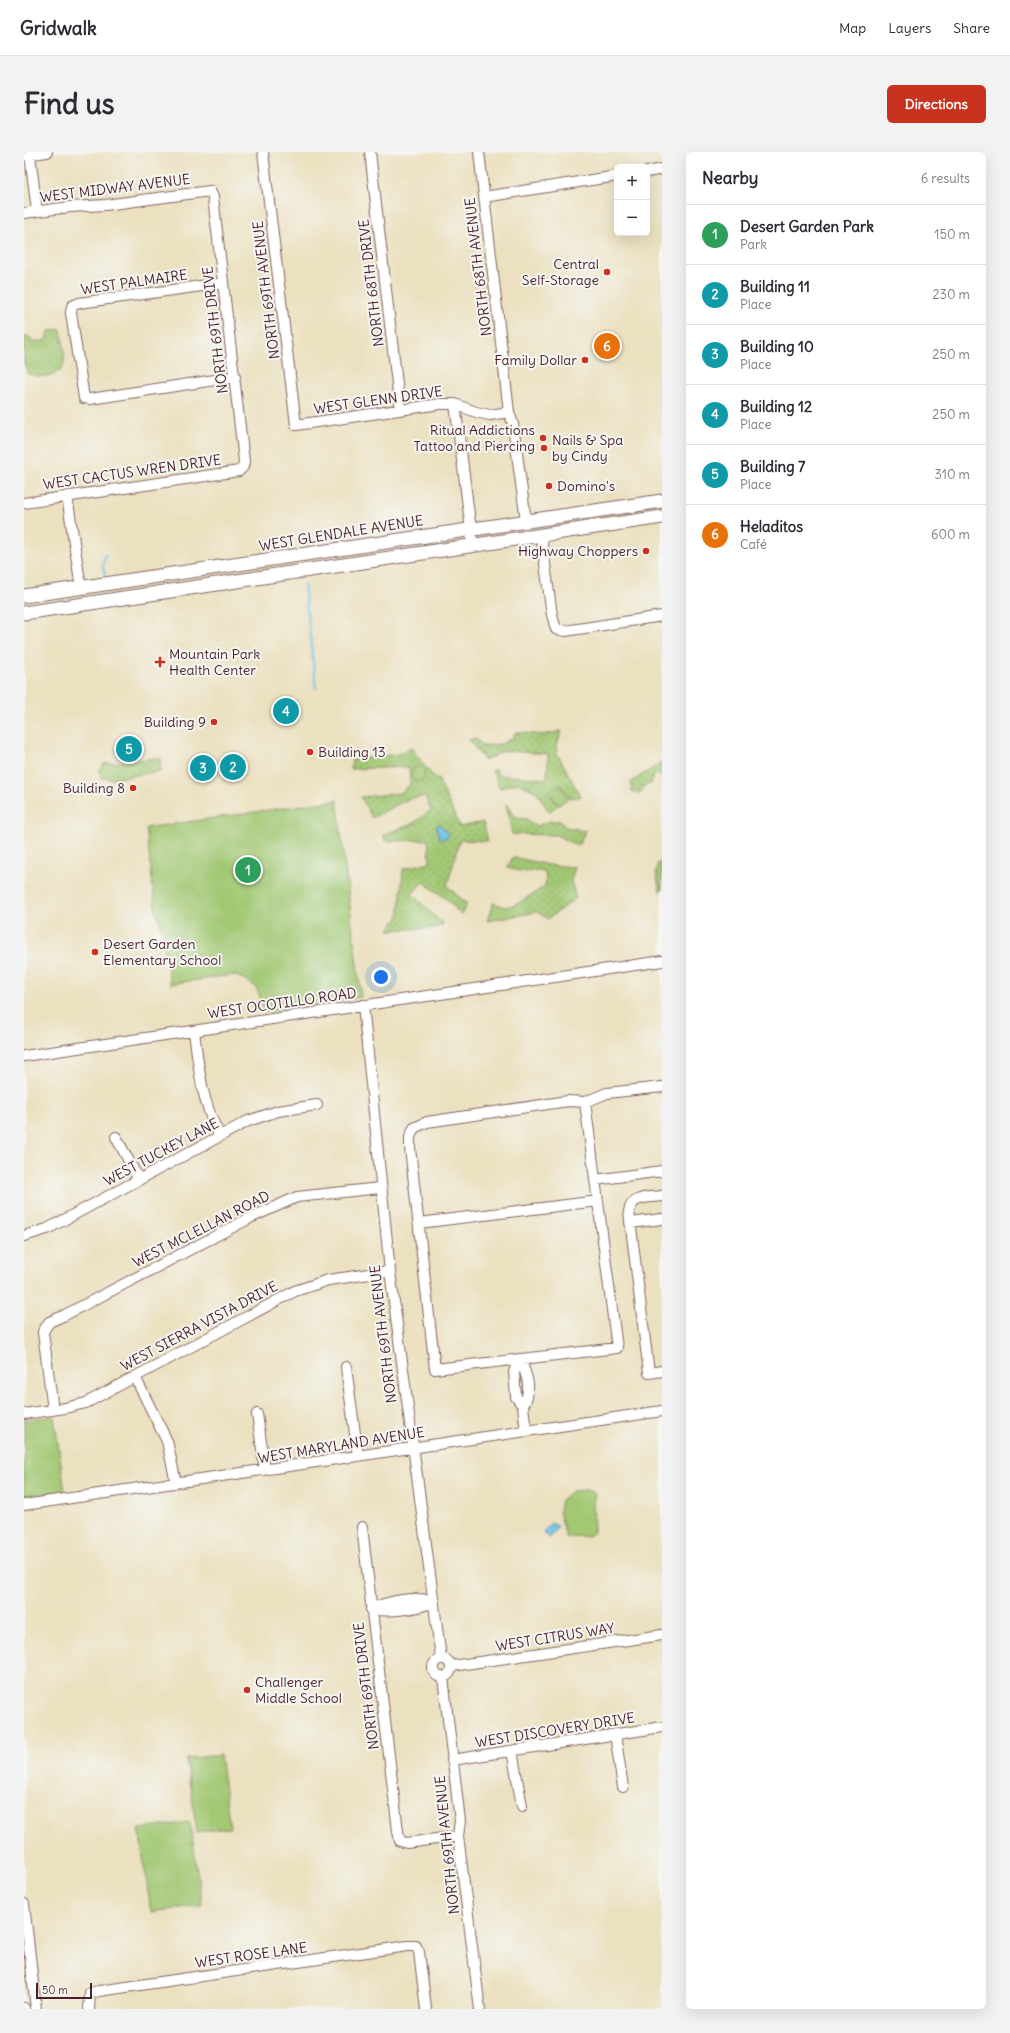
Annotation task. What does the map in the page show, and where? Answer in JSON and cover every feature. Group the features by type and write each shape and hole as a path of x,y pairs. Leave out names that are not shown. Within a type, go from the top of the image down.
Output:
{"main road":[{"name":"WEST GLENDALE AVENUE","path":"24,596 662,501"},
{"path":"541,535 558,526 583,522 585,512"},
{"path":"24,613 662,517"},
{"path":"207,569 210,585"}],"street":[{"path":"37,211 27,155 47,152"},
{"name":"NORTH 69TH AVENUE","path":"263,152 296,425"},
{"name":"NORTH 68TH DRIVE","path":"370,152 400,410"},
{"name":"NORTH 68TH AVENUE","path":"479,152 509,412 513,424 526,521"},
{"path":"650,171 662,169"},
{"path":"484,196 614,176"},
{"name":"WEST MIDWAY AVENUE","path":"24,213 70,207 105,205 210,191"},
{"name":"NORTH 69TH DRIVE","path":"210,191 213,197 243,468"},
{"name":"WEST PALMAIRE","path":"223,283 79,303 72,306 72,319 84,398 90,399 234,377"},
{"name":"WEST GLENN DRIVE","path":"296,425 440,404 455,404 476,412 490,415 509,412"},
{"path":"455,404 473,546"},
{"name":"WEST CACTUS WREN DRIVE","path":"24,503 239,471 243,468"},
{"path":"67,496 81,588"},
{"path":"541,535 552,615 556,629 565,631 662,616"},
{"name":"WEST OCOTILLO ROAD","path":"24,1056 662,961"},
{"name":"NORTH 69TH AVENUE","path":"363,1005 380,1188 410,1434 414,1448 441,1658 435,1661 433,1669 438,1676 443,1677 460,1821 458,1836 480,2009"},
{"path":"194,1030 204,1100 211,1120 220,1136"},
{"path":"585,1102 617,1348 436,1369 410,1148 410,1137 414,1128 427,1122 456,1117 568,1101 585,1102 607,1093 662,1086"},
{"name":"WEST TUCKEY LANE","path":"24,1236 47,1229 220,1136 263,1115 317,1105"},
{"path":"116,1137 139,1180"},
{"path":"595,1180 662,1171"},
{"name":"WEST MCLELLAN ROAD","path":"53,1410 43,1332 45,1326 49,1322 70,1313 250,1218 297,1197 380,1188"},
{"path":"662,1196 636,1199 630,1204 629,1211 649,1373 662,1371"},
{"path":"419,1223 598,1201"},
{"path":"630,1223 662,1219"},
{"name":"WEST SIERRA VISTA DRIVE","path":"24,1414 86,1403 295,1291 328,1280 390,1271"},
{"path":"519,1359 514,1372 516,1397 522,1406 526,1431"},
{"path":"346,1367 358,1456"},
{"path":"134,1377 167,1441 176,1483"},
{"name":"WEST MARYLAND AVENUE","path":"24,1505 662,1411"},
{"path":"257,1414 265,1470"},
{"name":"NORTH 69TH DRIVE","path":"362,1527 400,1841 407,1843 458,1836"},
{"path":"371,1609 382,1604 423,1598 434,1602"},
{"name":"WEST CITRUS WAY","path":"452,1666 662,1634"},
{"path":"441,1658 448,1660 452,1666 450,1673 443,1677"},
{"name":"WEST DISCOVERY DRIVE","path":"452,1760 662,1727"},
{"path":"615,1734 623,1787"},
{"path":"512,1751 522,1806"},
{"path":"24,1904 27,1957 36,2009"},
{"name":"WEST ROSE LANE","path":"89,2009 90,1993 392,1948 416,1946 419,1952 426,2009"}],"green space":[{"path":"61,329 64,358 60,370 55,374 47,376 28,374 24,363 24,337 28,336 34,341 43,341 47,338 49,331"},
{"path":"562,731 557,744 557,753 581,797 569,798 560,785 549,792 558,805 549,812 537,792 518,783 500,788 492,771 495,769 498,775 547,779 548,754 507,751 501,752 485,761 469,740 476,738 483,746 501,744 513,738 515,732 543,735"},
{"path":"411,748 432,775 438,779 460,827 483,822 488,841 460,840 447,886 467,904 461,915 448,900 423,882 412,894 443,924 435,928 389,930 399,916 403,869 430,862 428,840 385,841 383,835 414,823 431,810 425,796 408,799 372,818 361,797 401,793 410,784 409,767 351,769 352,759 399,754"},
{"path":"155,758 161,759 160,771 112,779 102,778 99,771 104,764"},
{"path":"662,762 662,775 655,773 651,784 645,785 640,793 632,792 631,782"},
{"path":"418,767 423,769 425,774 423,779 418,781 413,779 411,774 413,769"},
{"path":"560,785 569,798 558,805 549,792"},
{"path":"337,800 361,997 264,1012 256,988 247,981 233,975 170,984 161,925 156,912 146,828"},
{"path":"506,804 515,818 527,819 536,826 551,821 560,821 565,827 582,831 586,830 578,846 556,835 512,834"},
{"path":"513,857 548,865 575,867 571,881 576,898 548,919 537,912 487,921 493,903 506,907 517,904 545,886 545,874 541,870 521,871 507,868"},
{"path":"662,862 662,890 660,891 656,873 658,863"},
{"path":"54,1416 65,1492 24,1496 24,1420"},
{"path":"585,1490 595,1492 593,1503 594,1532 590,1536 566,1537 559,1511 561,1500 572,1491"},
{"path":"220,1755 230,1828 197,1832 186,1759"},
{"path":"190,1822 202,1905 151,1912 139,1829"}],"water":[{"path":"440,824 449,836 443,839 440,838 436,827"},
{"path":"551,1523 558,1526 550,1538 543,1533"}],"waterway":[{"path":"105,554 103,565 105,575"},
{"path":"304,584 316,688"}],"place":[{"name":"Central Self-Storage","path":"607,272"},
{"name":"Heladitos","path":"607,346"},
{"name":"Family Dollar","path":"585,360"},
{"name":"Ritual Addictions Tattoo and Piercing","path":"543,438"},
{"name":"Nails & Spa by Cindy","path":"544,448"},
{"name":"Domino's","path":"549,486"},
{"name":"Highway Choppers","path":"646,551"},
{"name":"Mountain Park Health Center","path":"160,662"},
{"name":"Building 12","path":"286,711"},
{"name":"Building 9","path":"214,722"},
{"name":"Building 7","path":"129,749"},
{"name":"Building 13","path":"310,752"},
{"name":"Building 11","path":"233,767"},
{"name":"Building 10","path":"203,768"},
{"name":"Building 8","path":"133,788"},
{"name":"Desert Garden Park","path":"248,870"},
{"name":"Desert Garden Elementary School","path":"95,952"},
{"name":"Challenger Middle School","path":"247,1690"}]}
